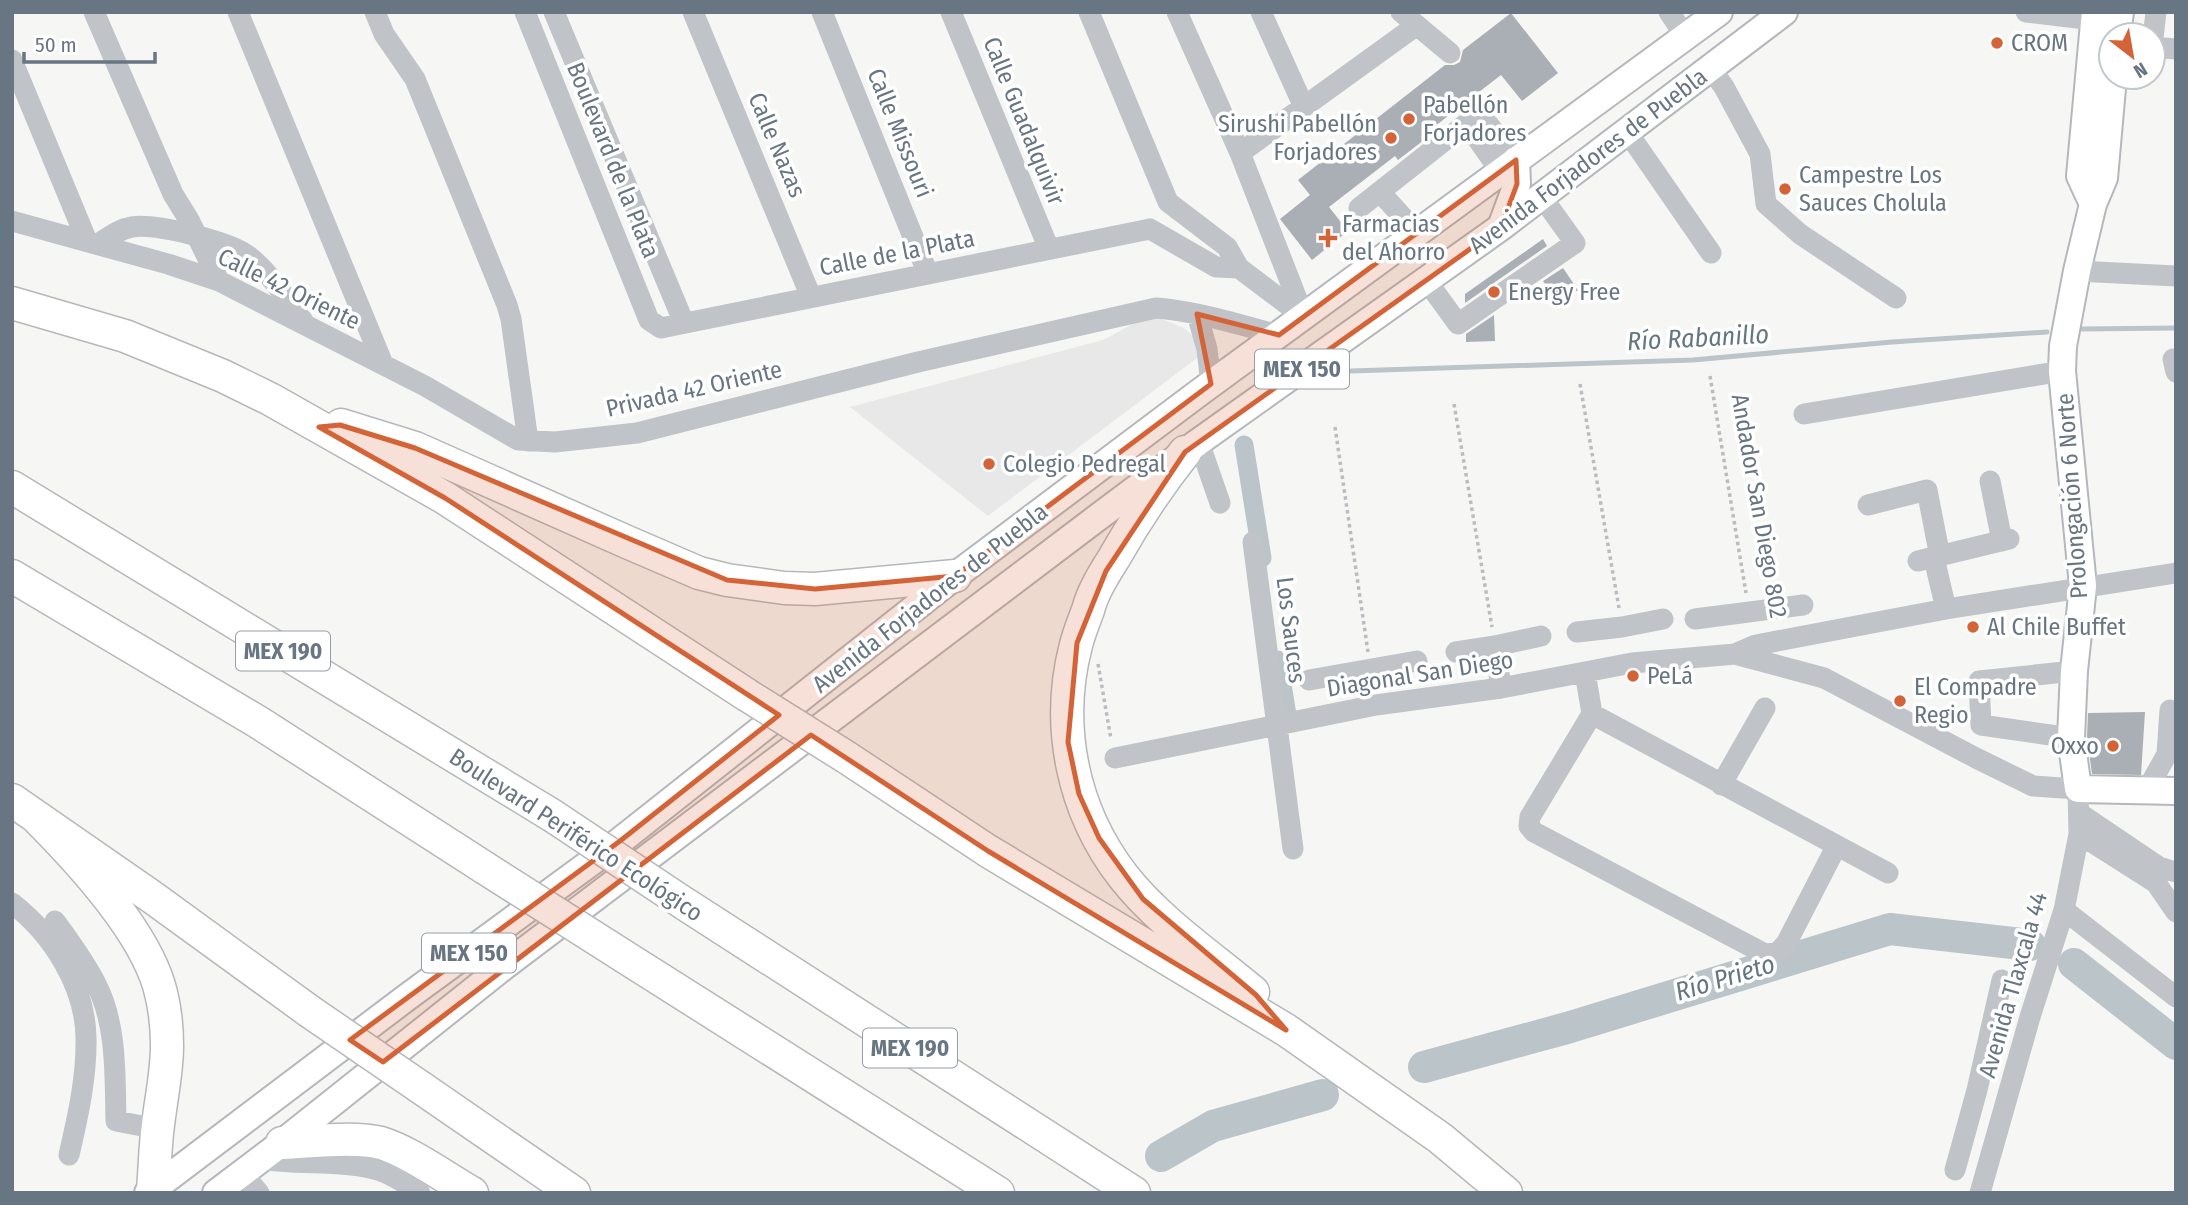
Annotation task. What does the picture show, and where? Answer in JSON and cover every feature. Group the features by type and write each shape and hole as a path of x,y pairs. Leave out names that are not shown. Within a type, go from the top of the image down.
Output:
{"highway":[{"path":"12,303 75,319 175,354 258,393 445,498 988,850 1286,1030 1440,1138 1506,1193"},
{"path":"319,427 340,425 415,448 699,573 727,580 807,589 955,576"},
{"path":"1191,448 1143,509 1106,571 1088,609 1077,643 1070,687 1067,718 1072,766 1079,794 1090,819 1111,860 1124,878 1163,917 1256,995 1286,1030"},
{"name":"Boulevard Periférico Ecológico","path":"12,487 553,816 1134,1193"},
{"name":"MEX 190","path":"12,576 258,722 998,1193"},
{"path":"24,808 79,862 116,909 148,957 161,992 167,1046 166,1066 151,1191"},
{"path":"24,808 152,897 309,1012 574,1193"},
{"path":"262,1158 367,1141 382,1143 472,1193"}],"main road":[{"name":"Avenida Forjadores de Puebla","path":"151,1191 406,998 620,842 955,576 1211,384 1719,12"},
{"name":"Avenida Forjadores de Puebla","path":"216,1193 503,967 1191,448 1501,228 1784,12"},
{"path":"2093,204 2080,176 2097,63"},
{"name":"Prolongación 6 Norte","path":"2079,812 2071,738 2074,671 2083,586 2062,371 2063,346 2093,204 2104,178 2112,91"},
{"path":"1501,228 1517,184 1508,166"},
{"path":"2079,812 2150,791 2176,791"}],"street":[{"path":"94,12 173,194 219,281"},
{"path":"238,12 383,364"},
{"path":"375,12 383,34 415,79 507,305 528,441"},
{"name":"Boulevard de la Plata","path":"525,12 649,320 655,325"},
{"name":"Boulevard de la Plata","path":"554,12 684,323"},
{"name":"Calle Nazas","path":"693,12 811,298"},
{"name":"Calle Missouri","path":"822,12 928,274"},
{"name":"Calle Guadalquivir","path":"951,12 1049,250"},
{"path":"1089,12 1168,201 1227,247 1239,268 1304,317"},
{"path":"1177,12 1240,153 1304,317"},
{"path":"1261,12 1304,107"},
{"path":"1669,12 1686,37"},
{"path":"2026,12 2097,29"},
{"path":"1240,153 1304,107 1409,19 1451,52"},
{"path":"12,60 92,242 132,227 144,227 229,245 247,255 266,273 306,326"},
{"path":"1711,68 1760,154 1766,204 1800,234 1896,298"},
{"path":"1359,208 1472,119 1488,124 1508,166"},
{"path":"1628,133 1711,253"},
{"path":"1380,192 1418,234"},
{"path":"168,264 173,194"},
{"path":"1426,280 1458,324 1575,243 1542,197"},
{"path":"1168,201 1150,229 1216,267 1239,268"},
{"name":"Calle 42 Oriente","path":"12,221 168,264 219,281 425,386 518,440 528,441"},
{"name":"Calle de la Plata","path":"655,325 661,328 1150,229"},
{"path":"2077,271 2176,276"},
{"name":"Privada 42 Oriente","path":"528,441 555,442 637,433 918,362 1156,308 1197,314 1279,335"},
{"path":"1197,314 1208,349 1211,384"},
{"path":"1804,414 2062,371"},
{"path":"1191,448 1202,451 1220,503"},
{"path":"1930,559 2006,540 1990,481"},
{"path":"1868,505 1927,490 1930,559 1946,609"},
{"name":"Los Sauces","path":"1253,542 1293,849"},
{"name":"Diagonal San Diego","path":"1115,758 1376,705 1501,688 1632,663 1735,654 1756,645 1946,609 2176,573"},
{"path":"1695,619 1803,606"},
{"name":"Andador San Diego 802","path":"1749,612 1756,645"},
{"path":"1577,632 1663,619"},
{"path":"1622,627 1632,663"},
{"path":"1455,652 1541,636"},
{"path":"1495,646 1501,688"},
{"name":"Diagonal San Diego","path":"1735,654 1824,678 2079,812"},
{"path":"1309,680 1417,661"},
{"path":"1370,668 1376,705"},
{"path":"1976,758 1981,724 1979,681 2074,671"},
{"path":"1585,672 1592,714 1530,817 1529,826 1534,832 1765,954 1777,953 1786,944 1836,847"},
{"path":"1721,785 1765,708"},
{"path":"2150,791 2152,781 2167,754 2170,710"},
{"path":"1592,714 1888,873"},
{"path":"1981,724 2071,738"},
{"path":"2079,812 2159,867 2176,872"},
{"path":"2079,812 2156,883 2176,912"},
{"name":"Avenida Tlaxcala 44","path":"1980,1193 2064,910 2079,812"},
{"path":"12,903 43,931 76,988 83,1011 86,1037 79,1115 69,1155"},
{"path":"2064,910 2176,997"},
{"path":"55,921 99,988 114,1047 116,1121"},
{"path":"1955,1170 1977,1090 2002,979"},
{"path":"1983,1063 2015,1070"},
{"path":"1977,1090 2007,1097"},
{"path":"79,1115 158,1129"},
{"path":"259,1193 262,1158 279,1162 331,1163 366,1168 390,1175 420,1193"}],"path":[{"name":"Andador San Diego 802","path":"1710,376 1749,612"},
{"path":"1580,384 1622,627"},
{"path":"1454,404 1495,646"},
{"path":"1335,427 1370,668"},
{"path":"1098,663 1115,758"}],"highlighted area":[{"path":"1516,160 1517,184 1501,227 1185,452 1106,571 1077,643 1068,742 1079,794 1099,838 1143,899 1256,995 1286,1030 988,851 811,735 383,1062 350,1040 620,841 779,715 445,498 319,427 340,425 415,448 727,580 815,589 955,576 1211,384 1197,314 1279,335"}],"shaded area":[{"name":"Colegio Pedregal","path":"1157,317 1184,328 1205,352 988,516 850,407 1103,340 1144,318"}],"building":[{"name":"Pabellón Forjadores","path":"1511,13 1558,73 1522,101 1501,75 1421,137 1424,140 1398,160 1395,156 1329,207 1348,231 1312,260 1280,219 1310,195 1298,180 1445,65 1460,62 1463,50"},
{"path":"1543,239 1547,246 1465,303 1465,294"},
{"path":"1563,268 1578,290 1558,303 1543,281"},
{"path":"1494,315 1495,341 1466,342 1466,334"},
{"name":"Oxxo","path":"2145,712 2141,775 2092,774 2087,737 2088,713"}],"waterway":[{"name":"Río Rabanillo","path":"2082,329 2176,328"},
{"name":"Río Rabanillo","path":"1351,371 1693,360 1892,342 2047,332"},
{"path":"1244,445 1262,558"},
{"path":"1278,660 1287,715"},
{"name":"Río Prieto","path":"1424,1067 1567,1028 1890,929 2030,945"},
{"name":"Río Prieto","path":"2074,964 2176,1044"},
{"name":"Río Prieto","path":"1161,1156 1213,1126 1323,1095"}],"place":[{"name":"CROM","path":"1997,43"},
{"name":"Pabellón Forjadores","path":"1409,119"},
{"name":"Sirushi Pabellón Forjadores","path":"1391,138"},
{"name":"Campestre Los Sauces Cholula","path":"1785,189"},
{"name":"Farmacias del Ahorro","path":"1328,238"},
{"name":"Energy Free","path":"1494,292"},
{"name":"Colegio Pedregal","path":"989,464"},
{"name":"Al Chile Buffet","path":"1973,627"},
{"name":"PeLá","path":"1633,676"},
{"name":"El Compadre Regio","path":"1900,701"},
{"name":"Oxxo","path":"2113,746"}]}
